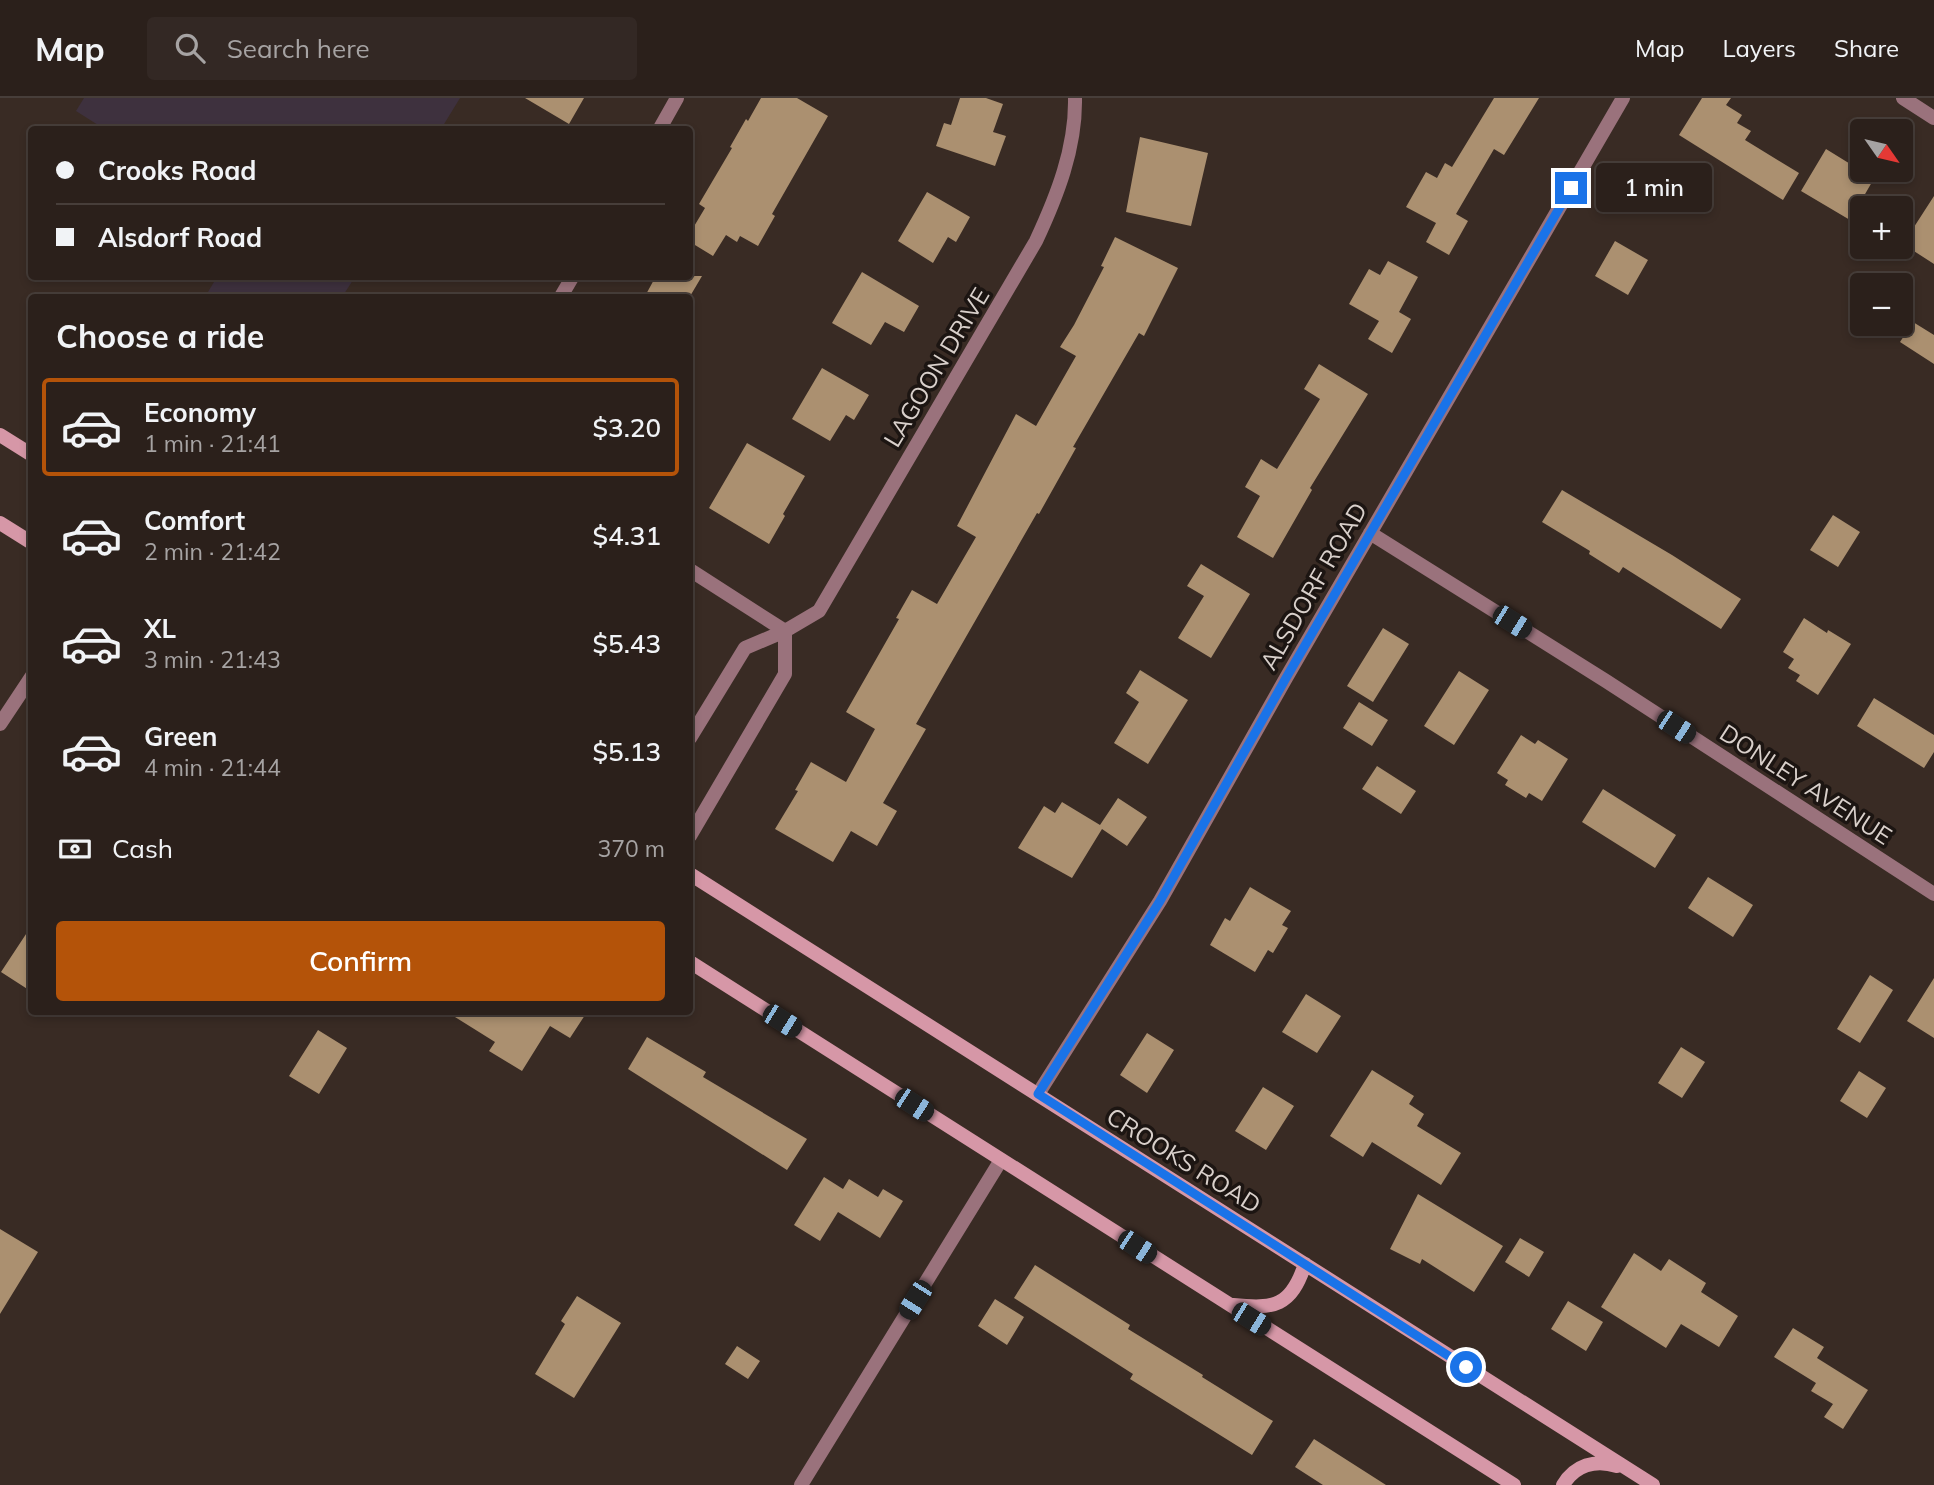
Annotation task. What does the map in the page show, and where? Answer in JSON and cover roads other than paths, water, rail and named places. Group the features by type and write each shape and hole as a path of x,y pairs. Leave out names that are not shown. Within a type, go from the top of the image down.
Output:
{"main road":[{"path":"0,435 28,452"},
{"path":"0,523 28,540"},
{"name":"CROOKS ROAD","path":"693,876 1653,1485"},
{"path":"693,963 1514,1485"},
{"path":"1228,1305 1263,1308 1281,1301 1293,1290 1305,1264"},
{"path":"1563,1485 1569,1475 1580,1467 1594,1463 1608,1463 1629,1469"}],"street":[{"path":"661,126 677,98"},
{"name":"LAGOON DRIVE","path":"693,733 746,648 785,631 818,611 1022,268 1050,212 1065,169 1072,137 1075,98"},
{"name":"ALSDORF ROAD","path":"1038,1094 1160,901 1623,98"},
{"path":"1903,98 1934,118"},
{"name":"DONLEY AVENUE","path":"1370,533 1606,681 1934,894"},
{"path":"693,572 785,631 785,674 693,831"},
{"path":"0,723 28,682"},
{"path":"801,1485 1000,1160"}]}
